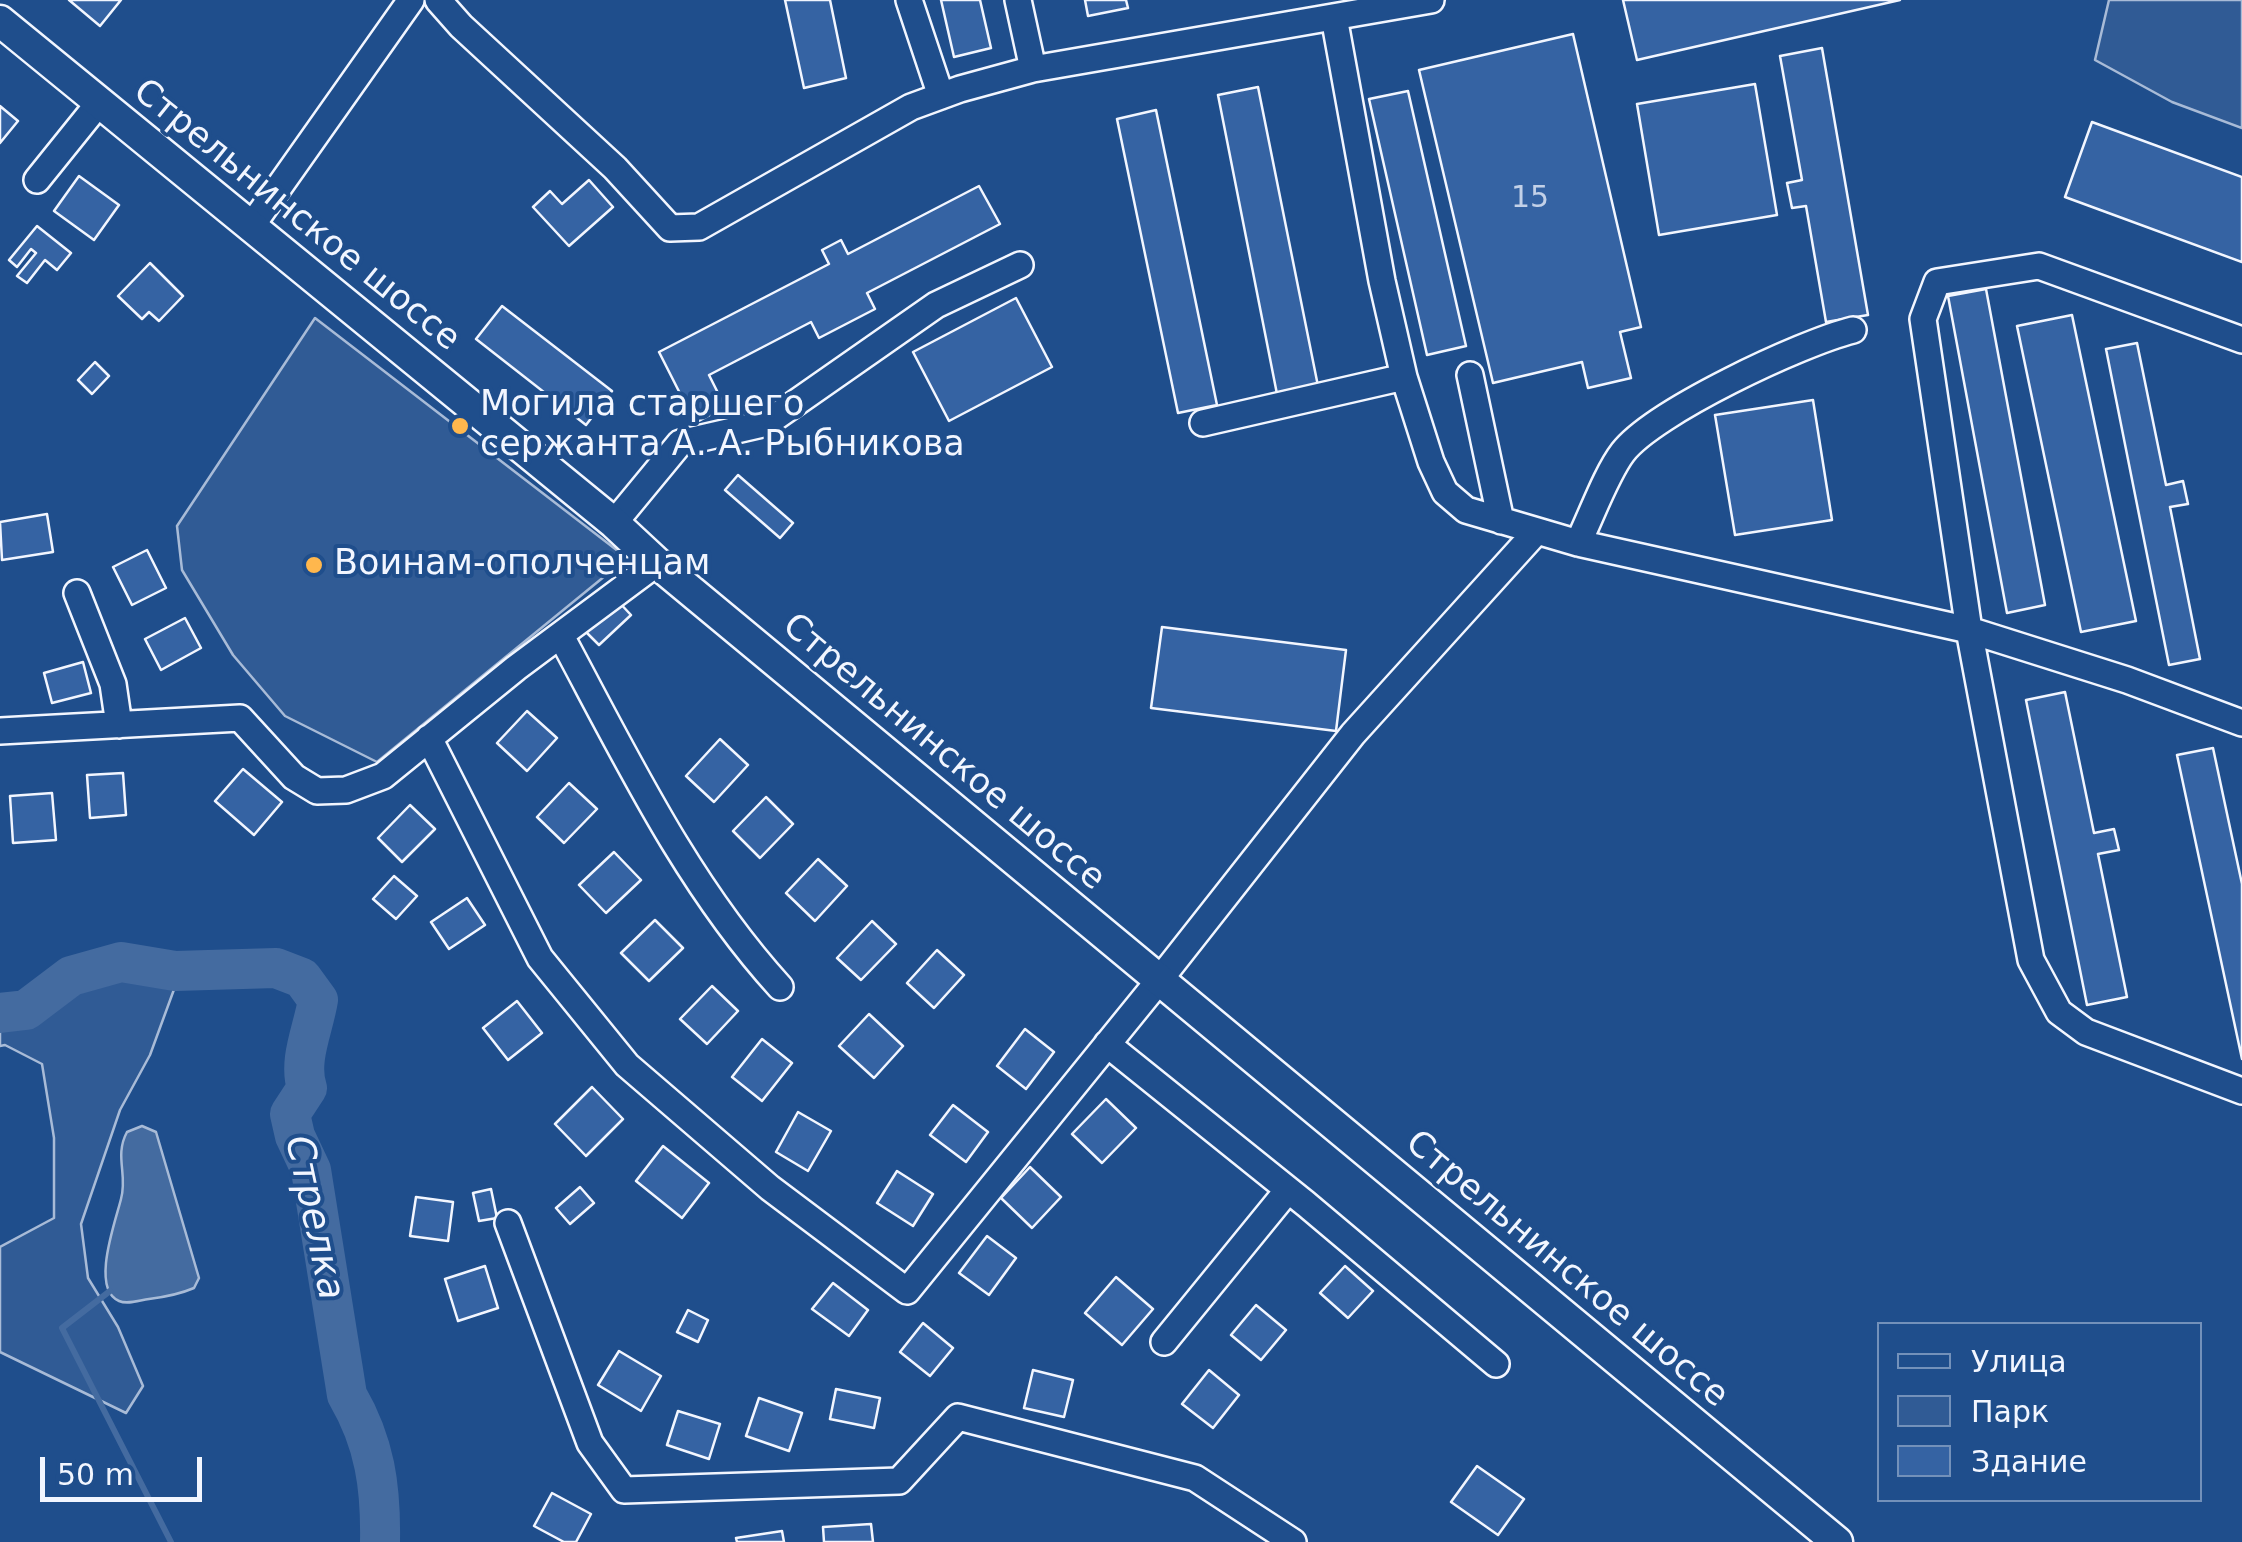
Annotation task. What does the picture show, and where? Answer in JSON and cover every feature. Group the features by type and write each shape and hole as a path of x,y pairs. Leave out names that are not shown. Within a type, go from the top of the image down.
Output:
{"main road":[{"name":"Стрельнинское шоссе","path":"0,21 614,523 1158,982 1837,1542"}],"street":[{"path":"250,228 411,0"},
{"path":"438,0 614,168 670,228 699,226 911,107 941,96 1033,69 1431,0"},
{"path":"909,0 941,96"},
{"path":"1018,0 1033,69"},
{"path":"1334,18 1382,281 1404,377 1445,492 1466,510 1578,543 1969,630 2127,680 2242,723"},
{"path":"37,180 99,103"},
{"path":"614,523 680,443 767,423 936,305 1020,264"},
{"path":"2242,340 2039,266 1937,282 1923,319 1969,630 2030,960 2059,1012 2086,1032 2242,1091"},
{"path":"1578,543 1623,452 1664,416 1819,338 1852,330"},
{"path":"1470,374 1501,521"},
{"path":"1202,424 1404,377"},
{"path":"429,738 540,958 626,1065 770,1188 907,1291 1353,734 1536,532"},
{"path":"0,731 240,718 294,777 317,791 346,790 382,776 658,563"},
{"path":"78,593 113,684 119,725"},
{"path":"561,636 672,841 751,955 780,988"},
{"path":"1107,1044 1496,1364"},
{"path":"1164,1342 1288,1190"},
{"path":"508,1223 590,1443 624,1490 900,1482 958,1417 1195,1478 1293,1542"}],"green space":[{"path":"2109,0 2242,0 2242,128 2172,102 2095,60"},
{"path":"315,318 627,558 377,762 285,716 233,655 182,570 177,526"},
{"path":"91,970 176,984 150,1055 120,1110 81,1224 88,1278 118,1327 143,1386 126,1413 0,1352 0,1247 54,1218 54,1138 42,1064 0,1046 0,1009 39,981"}],"shaded area":[{"path":"142,1126 156,1132 199,1278 194,1288 183,1292 126,1303 111,1294 106,1283 107,1253 123,1190 123,1141 127,1132"}],"building":[{"path":"69,0 121,0 100,26"},
{"path":"785,0 830,0 846,78 804,88"},
{"path":"941,0 980,0 991,48 954,57"},
{"path":"1085,0 1126,0 1128,8 1088,16"},
{"path":"1623,0 1900,0 1637,60"},
{"path":"1573,34 1641,327 1620,332 1631,378 1588,388 1582,362 1493,383 1419,70"},
{"path":"1822,48 1868,315 1826,322 1806,206 1792,208 1787,183 1802,180 1780,56"},
{"path":"1755,84 1777,215 1659,235 1637,104"},
{"path":"1258,87 1318,386 1277,394 1218,95"},
{"path":"1408,91 1466,346 1427,355 1369,99"},
{"path":"0,106 18,121 0,143"},
{"path":"1156,110 1217,405 1178,413 1117,119"},
{"path":"2092,122 2242,177 2242,262 2065,197"},
{"path":"79,176 119,205 94,240 54,211"},
{"path":"589,180 613,207 569,246 533,207 550,191 562,204"},
{"path":"979,186 1000,224 867,293 875,309 819,338 811,322 709,375 725,407 695,423 659,352 829,264 822,250 841,240 848,254"},
{"path":"37,226 71,253 57,270 45,260 27,283 17,276 36,253 31,249 17,267 9,260"},
{"path":"150,263 183,296 159,321 149,312 142,319 118,296"},
{"path":"1986,289 2045,605 2007,613 1948,296"},
{"path":"1016,298 1052,367 949,421 913,352"},
{"path":"502,306 612,391 586,425 476,339"},
{"path":"2072,315 2136,621 2081,632 2017,326"},
{"path":"2137,343 2166,485 2183,481 2188,504 2170,507 2200,659 2169,665 2106,349"},
{"path":"95,362 109,376 92,394 78,380"},
{"path":"1813,400 1832,520 1735,535 1715,415"},
{"path":"738,475 793,523 780,538 725,490"},
{"path":"47,514 53,552 2,560 0,522"},
{"path":"147,550 166,588 132,605 113,567"},
{"path":"616,599 631,615 599,645 584,630"},
{"path":"185,618 201,648 161,670 145,639"},
{"path":"1162,627 1346,650 1336,731 1151,708"},
{"path":"83,662 91,693 52,703 44,673"},
{"path":"2065,692 2094,833 2114,829 2119,850 2098,854 2127,997 2087,1005 2026,700"},
{"path":"527,711 557,738 527,771 497,743"},
{"path":"720,739 748,765 714,802 686,776"},
{"path":"2213,748 2242,884 2242,1059 2177,755"},
{"path":"243,769 282,802 254,835 215,801"},
{"path":"123,773 126,815 90,818 87,775"},
{"path":"569,783 597,809 564,843 537,817"},
{"path":"52,793 56,840 13,843 10,796"},
{"path":"766,797 793,824 760,858 733,831"},
{"path":"410,805 435,829 402,862 378,838"},
{"path":"614,852 641,880 606,913 579,885"},
{"path":"818,859 847,886 815,921 786,893"},
{"path":"394,876 417,896 396,919 373,899"},
{"path":"467,898 485,925 449,949 431,922"},
{"path":"655,920 683,948 649,981 621,953"},
{"path":"872,921 896,944 861,980 837,958"},
{"path":"937,950 964,975 934,1008 907,983"},
{"path":"712,986 738,1011 707,1044 680,1019"},
{"path":"517,1001 542,1033 508,1060 483,1028"},
{"path":"869,1014 903,1046 874,1078 839,1046"},
{"path":"1025,1029 1054,1052 1026,1089 997,1066"},
{"path":"762,1039 792,1063 762,1101 732,1077"},
{"path":"592,1087 623,1119 586,1156 555,1124"},
{"path":"1106,1099 1136,1128 1102,1163 1072,1134"},
{"path":"953,1105 988,1132 966,1162 930,1135"},
{"path":"798,1112 831,1131 808,1171 776,1152"},
{"path":"663,1146 709,1183 682,1218 636,1181"},
{"path":"1030,1167 1061,1197 1032,1228 1001,1198"},
{"path":"897,1171 933,1194 913,1226 877,1203"},
{"path":"580,1187 594,1203 570,1224 556,1208"},
{"path":"491,1189 497,1218 479,1221 473,1193"},
{"path":"416,1197 453,1202 448,1241 410,1236"},
{"path":"987,1236 1016,1258 989,1295 959,1273"},
{"path":"485,1266 498,1308 458,1321 445,1279"},
{"path":"1345,1266 1373,1291 1348,1318 1320,1293"},
{"path":"1116,1277 1153,1309 1122,1345 1085,1313"},
{"path":"833,1283 868,1310 849,1336 812,1309"},
{"path":"1256,1305 1286,1330 1261,1360 1231,1335"},
{"path":"688,1310 708,1320 698,1342 677,1332"},
{"path":"923,1323 953,1348 930,1376 900,1352"},
{"path":"619,1351 661,1376 641,1411 598,1385"},
{"path":"1033,1370 1073,1380 1064,1417 1024,1408"},
{"path":"1209,1370 1239,1395 1213,1428 1182,1404"},
{"path":"836,1389 880,1398 874,1428 830,1419"},
{"path":"759,1398 802,1413 789,1451 746,1436"},
{"path":"678,1411 720,1424 709,1459 667,1445"},
{"path":"1477,1466 1524,1499 1498,1535 1451,1502"},
{"path":"552,1493 591,1514 576,1542 564,1542 534,1526"},
{"path":"871,1524 873,1542 824,1542 823,1527"},
{"path":"782,1531 784,1542 737,1542 736,1538"}],"waterway":[{"name":"Стрелка","path":"0,1013 26,1010 71,976 121,962 175,971 276,968 302,978 318,1000 305,1056 307,1088 290,1114 295,1136 311,1170 347,1395 364,1430 374,1466 380,1542"},
{"path":"110,1291 62,1328 171,1542"}],"place":[{"name":"Могила старшего сержанта А. А. Рыбникова","path":"460,426"},
{"name":"Воинам-ополченцам","path":"314,565"}]}
